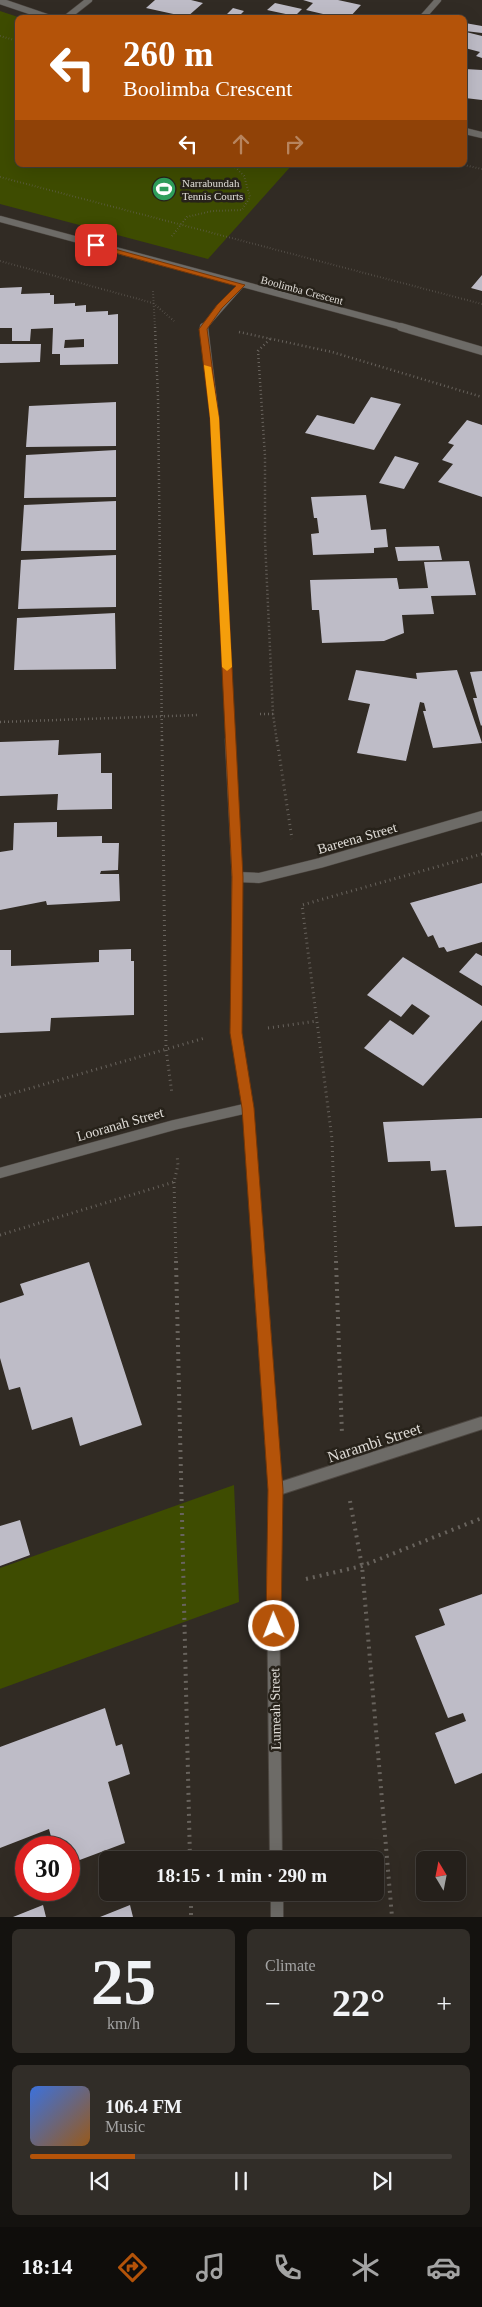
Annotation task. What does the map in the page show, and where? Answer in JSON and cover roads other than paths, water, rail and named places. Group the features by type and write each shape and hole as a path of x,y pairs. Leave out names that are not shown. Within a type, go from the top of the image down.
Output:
{"street":[{"path":"70,15 89,0"},
{"path":"425,15 438,0"},
{"path":"0,1 41,15"},
{"path":"467,131 482,135"},
{"name":"Boolimba Crescent","path":"0,219 418,331 482,350"},
{"name":"Lumeah Street","path":"241,285 220,307 203,329 215,418 238,877 236,1033 248,1108 276,1490 273,1586 276,1851"},
{"name":"Bareena Street","path":"238,877 259,878 296,869 482,816"},
{"name":"Looranah Street","path":"0,1173 174,1125 248,1108"},
{"name":"Narambi Street","path":"276,1490 482,1423"},
{"path":"277,1901 277,1917"}],"place":[{"name":"Narrabundah Tennis Courts","path":"164,189"}]}
